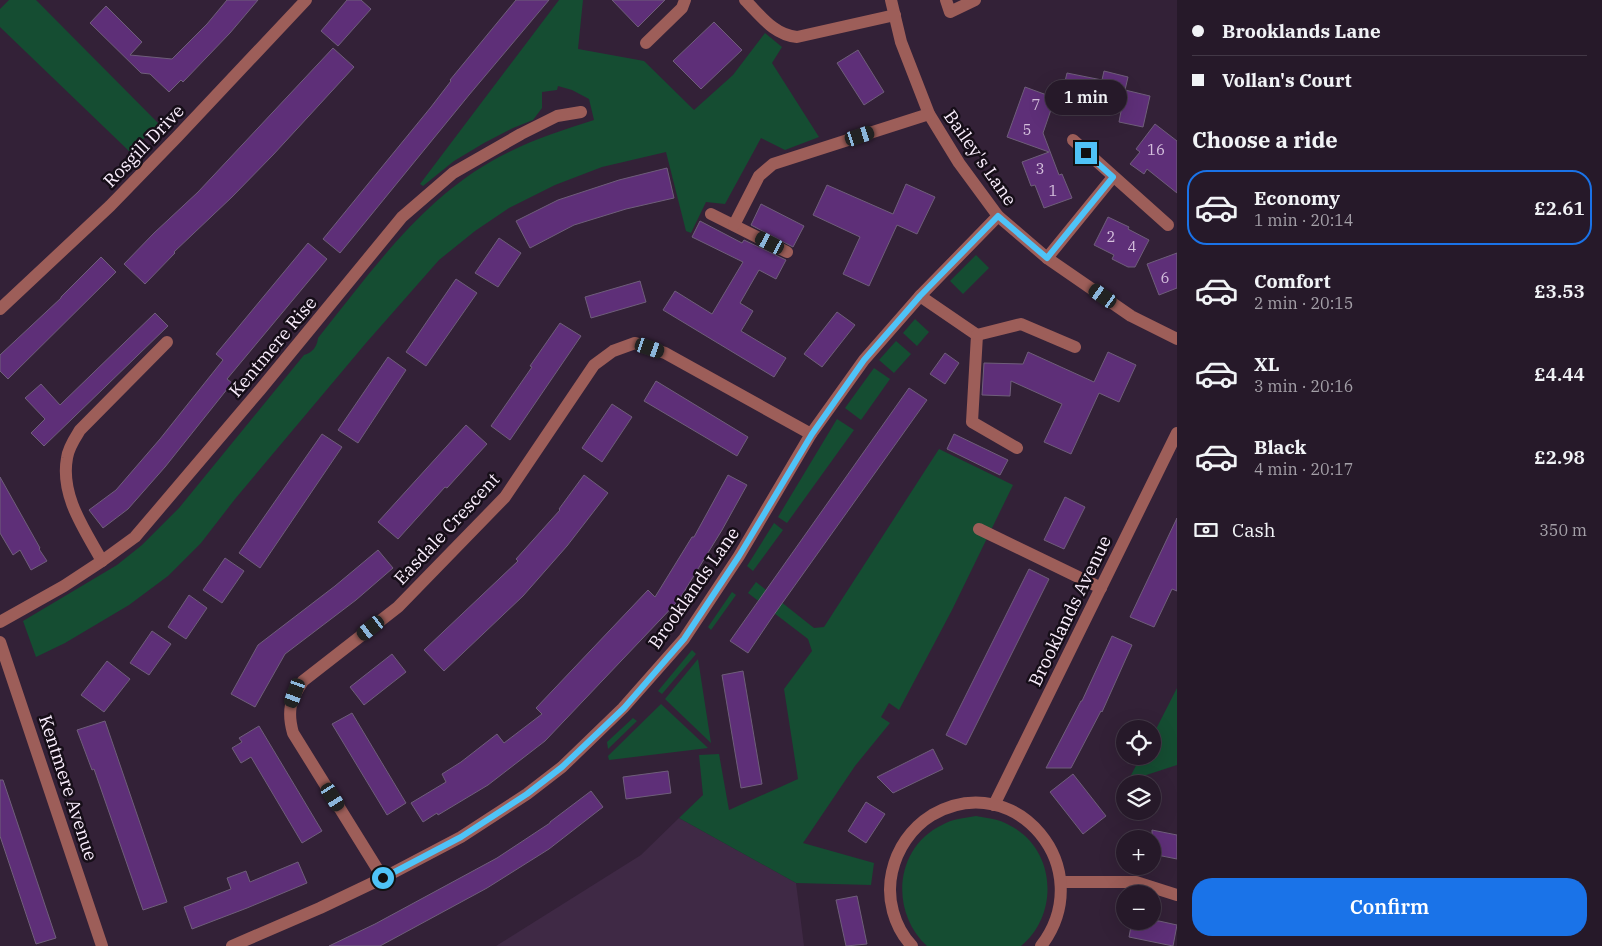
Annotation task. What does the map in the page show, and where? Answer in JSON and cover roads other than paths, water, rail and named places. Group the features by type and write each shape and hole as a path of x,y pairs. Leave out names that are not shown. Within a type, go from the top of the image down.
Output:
{"street":[{"name":"Rosgill Drive","path":"0,308 116,200 306,0"},
{"path":"646,43 682,8 686,0"},
{"path":"745,0 777,32 792,37 895,15"},
{"name":"Bailey's Lane","path":"891,0 901,42 929,114 959,163 998,216 1047,258 1131,316 1177,339"},
{"path":"946,0 950,12 975,0"},
{"name":"Kentmere Rise","path":"0,622 64,586 102,561 138,533 260,390 402,217 453,173 521,134 557,116 582,112"},
{"path":"734,225 759,176 773,164 929,114"},
{"path":"1073,140 1168,225"},
{"path":"1047,258 1113,177"},
{"path":"711,214 787,252"},
{"name":"Brooklands Lane","path":"232,946 320,908 383,878 461,837 527,794 562,767 624,708 684,639 739,556 812,434 864,360 920,296 998,216"},
{"path":"920,296 977,335 1021,324 1075,347"},
{"path":"977,335 972,422 1016,448"},
{"path":"102,561 72,508 66,482 67,458 80,430 167,342"},
{"name":"Easdale Crescent","path":"383,878 293,733 290,720 290,706 295,693 303,681 398,607 505,497 594,365 613,351 635,343 666,353 812,434"},
{"name":"Brooklands Avenue","path":"994,805 1177,433"},
{"path":"979,529 1100,588"},
{"name":"Kentmere Avenue","path":"0,642 102,946"},
{"path":"912,946 899,927 893,911 890,894 895,860 902,845 912,831 925,820 940,811 973,803 994,805 1022,817 1036,828 1047,841 1055,856 1061,882 1060,905 1056,921 1041,946"},
{"path":"1061,882 1136,882 1177,895"}]}
